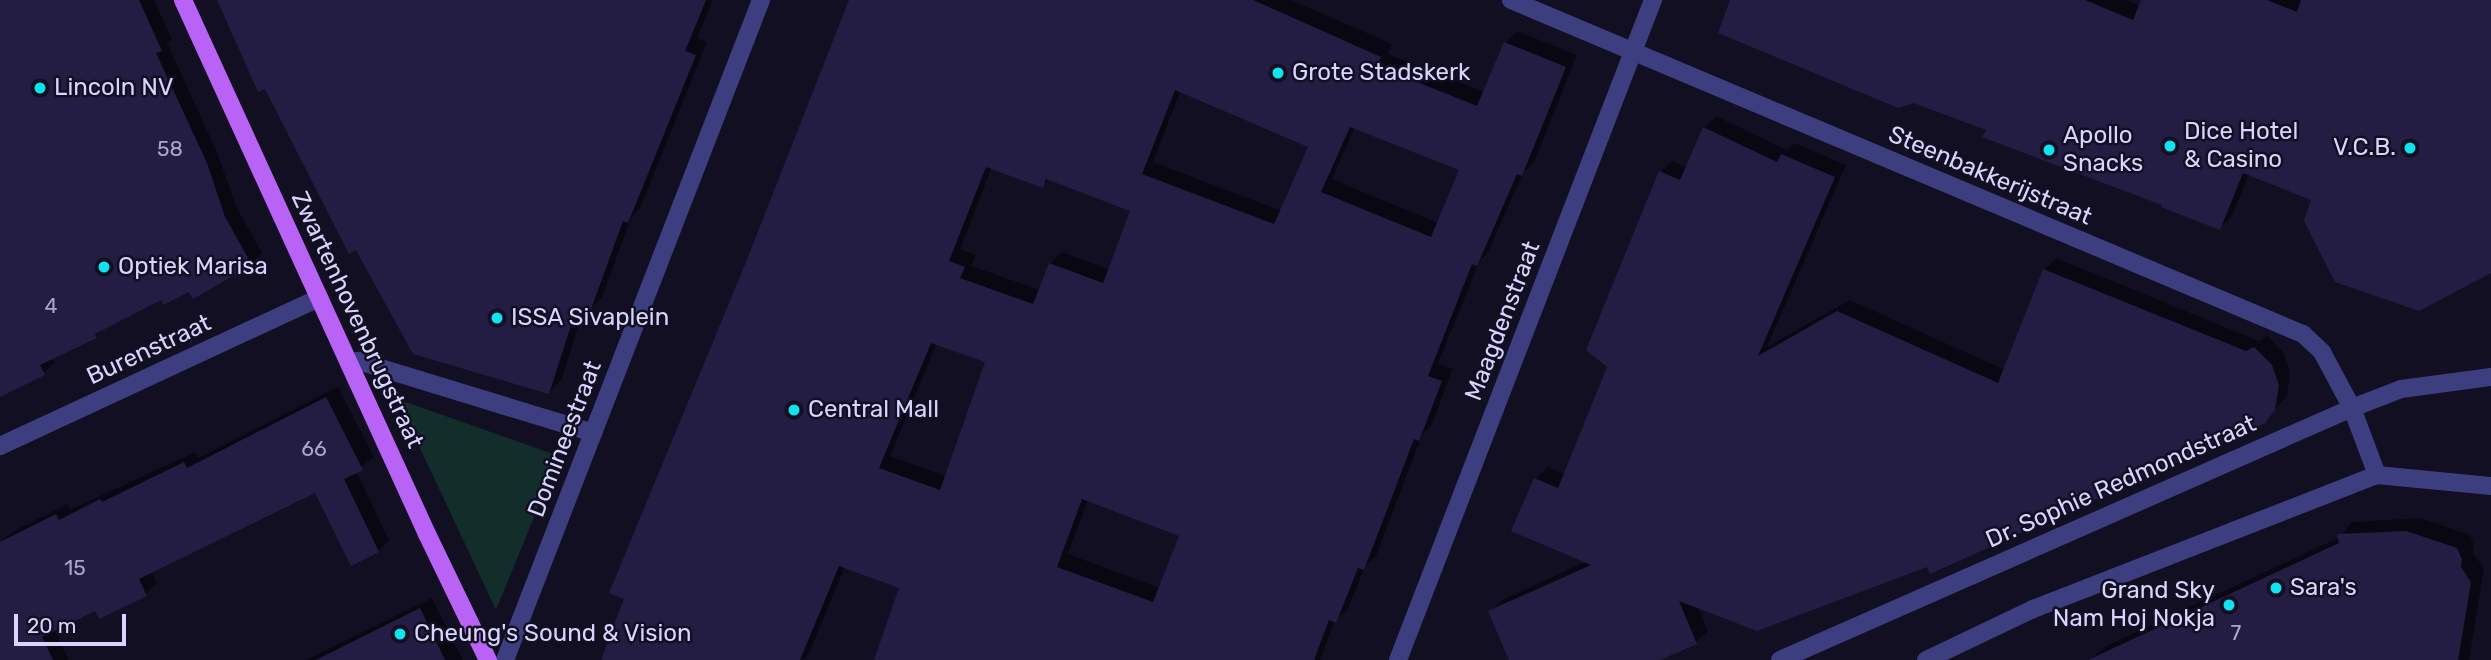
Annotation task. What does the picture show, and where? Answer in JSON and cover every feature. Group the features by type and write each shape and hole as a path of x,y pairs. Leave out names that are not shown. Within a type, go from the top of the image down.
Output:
{"main road":[{"name":"Zwartenhovenbrugstraat","path":"183,0 427,534 488,660"}],"street":[{"name":"Domineestraat","path":"505,660 761,0"},
{"name":"Steenbakkerijstraat","path":"1511,0 2303,334 2322,352 2351,408 2377,475"},
{"name":"Maagdenstraat","path":"1398,660 1653,0"},
{"name":"Burenstraat","path":"0,446 319,298"},
{"path":"351,364 358,361 593,433"},
{"name":"Dr. Sophie Redmondstraat","path":"1780,660 2351,408 2401,390 2491,377"},
{"path":"1926,660 2034,609 2377,475 2491,486"}],"green space":[{"path":"397,399 559,456 496,610"}],"building":[{"path":"0,0 139,0 162,51 156,53 207,163 225,217 252,265 193,299 189,292 163,305 161,300 95,334 97,338 40,365 45,375 0,397"},
{"path":"217,0 706,0 685,51 696,55 628,223 623,221 590,312 577,307 549,394 413,354 356,250 349,254 265,89 258,92"},
{"path":"849,0 1253,0 1381,57 1377,66 1477,106 1504,42 1566,67 1522,176 1517,174 1477,266 1472,264 1428,376 1442,381 1419,441 1414,439 1364,570 1358,568 1336,623 1329,620 1314,660 874,660 899,588 839,566 800,660 601,660 624,599 609,593 744,267","holes":["1175,90 1308,147 1274,224 1142,174","1350,127 1459,170 1431,237 1321,192","986,167 1043,188 1046,179 1130,211 1103,283 1049,263 1033,304 960,278 965,267 949,261","931,343 985,362 940,490 879,468","1082,499 1179,536 1153,602 1057,567"]},
{"path":"1730,0 2085,0 2133,20 2141,0 2267,0 2297,12 2301,0 2491,0 2491,273 2419,311 2335,282 2304,221 2311,200 2243,173 2220,230 2161,207 2162,205 1982,137 1986,130 1914,103 1898,108 1718,33"},
{"path":"1703,127 1777,162 1781,154 1835,177 1758,356 1837,311 1998,383 2043,269 2246,351 2254,347 2272,365 2279,385 2275,410 2265,423 1930,574 1927,567 1757,631 1679,601 1697,644 1660,660 1509,660 1488,611 1591,565 1511,531 1534,478 1558,488 1607,367 1586,350 1659,171 1680,180"},
{"path":"326,397 363,470 344,479 379,552 351,566 315,493 139,579 147,596 99,619 95,611 42,637 53,660 0,660 0,542 56,514 59,520 100,499 102,502 184,462 187,468"},
{"path":"2406,531 2457,548 2462,559 2461,567 2471,582 2458,660 2088,660 2339,543 2337,534"},
{"name":"Cheung's Sound & Vision","path":"420,608 445,660 316,660"}],"place":[{"name":"Grote Stadskerk","path":"1278,73"},
{"name":"Lincoln NV","path":"40,88"},
{"name":"Dice Hotel & Casino","path":"2170,146"},
{"name":"V.C.B.","path":"2410,148"},
{"name":"Apollo Snacks","path":"2049,150"},
{"name":"Optiek Marisa","path":"104,267"},
{"name":"ISSA Sivaplein","path":"497,318"},
{"name":"Central Mall","path":"794,410"},
{"name":"Sara's","path":"2276,588"},
{"name":"Grand Sky Nam Hoj Nokja","path":"2229,605"},
{"name":"Cheung's Sound & Vision","path":"400,634"}]}
